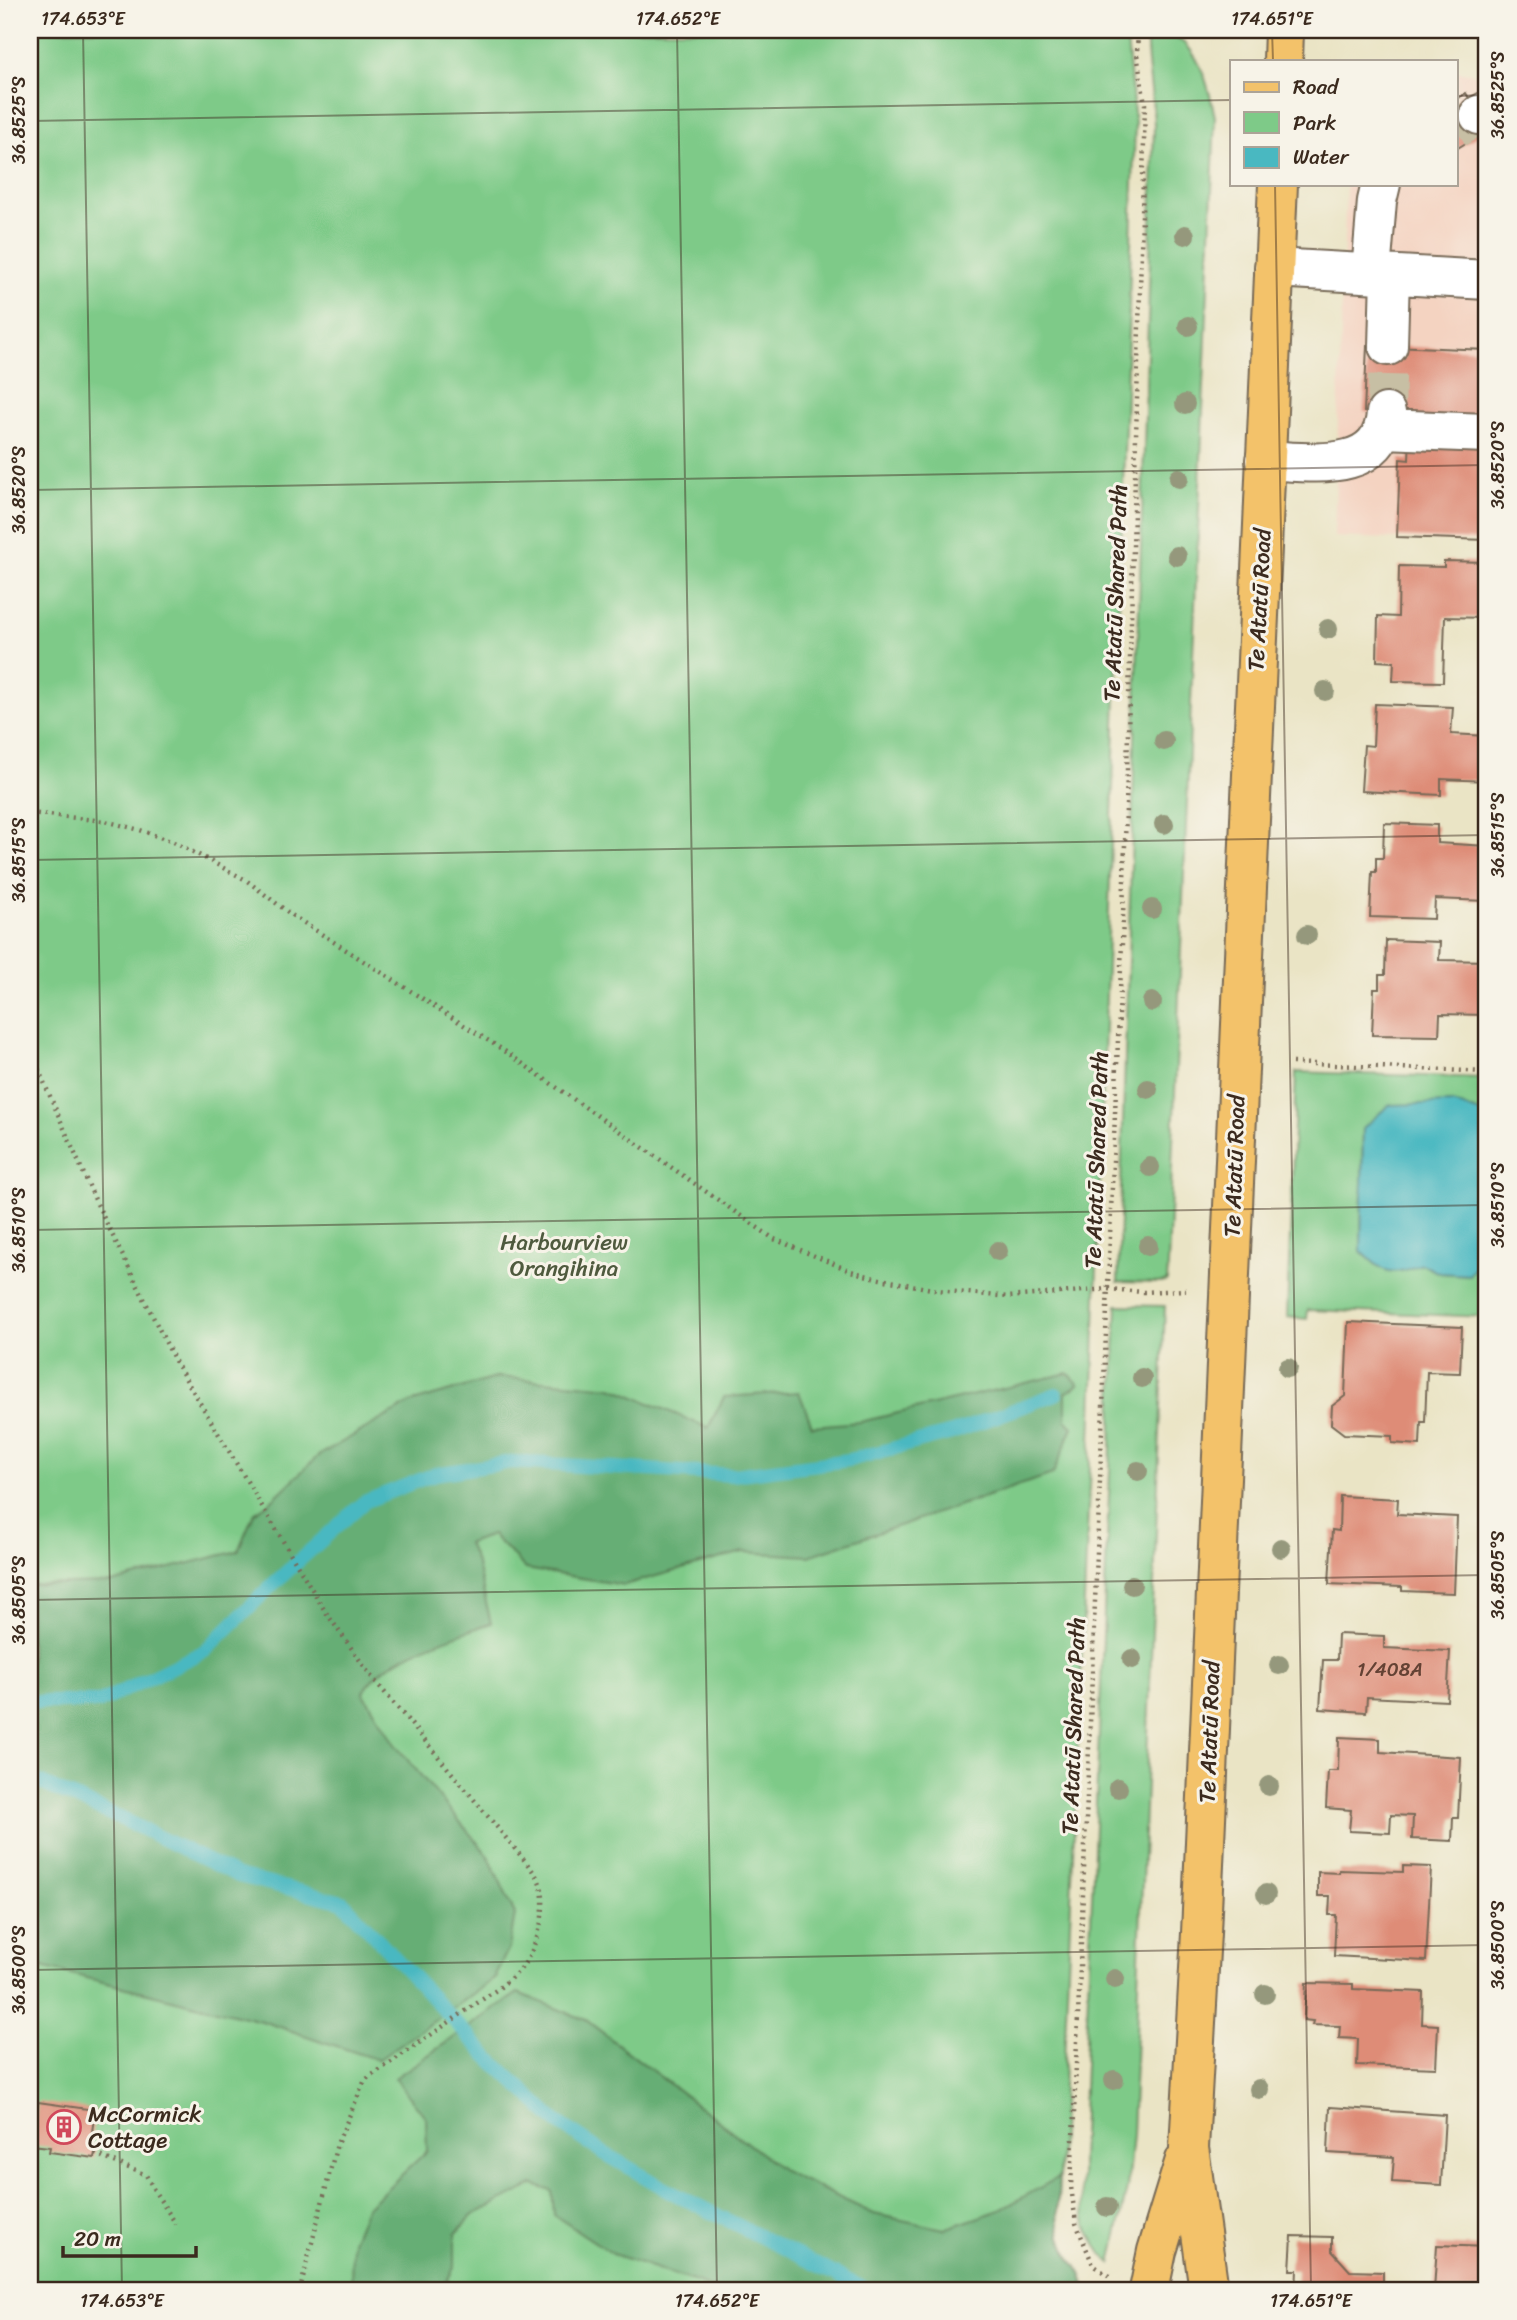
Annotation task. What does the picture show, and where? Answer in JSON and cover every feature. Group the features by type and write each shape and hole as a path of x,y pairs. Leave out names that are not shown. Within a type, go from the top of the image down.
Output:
{"main road":[{"path":"1283,60 1284,30"},
{"name":"Te Atatū Road","path":"1209,2290 1189,2148 1278,186"},
{"name":"Te Atatū Road","path":"1149,2290 1157,2251 1189,2148"}],"lane":[{"path":"1381,186 1377,201 1388,346"},
{"path":"1274,268 1487,280"},
{"path":"1265,460 1317,462 1363,455 1373,448 1385,421 1487,433"}],"path":[{"name":"Te Atatū Shared Path","path":"1112,2277 1093,2265 1076,2223 1071,2187 1123,904 1145,104 1137,54 1138,30"},
{"path":"30,813 105,821 140,830 187,848 246,880 293,916 525,1065 774,1239 817,1259 875,1278 937,1290 1008,1297 1108,1289 1143,1292 1229,1289"},
{"path":"30,1050 96,1202 176,1363 325,1611 372,1676 539,1881 542,1893 542,1913 536,1945 522,1968 502,1986 365,2080 337,2144 300,2290"},
{"path":"1292,1063 1487,1072"},
{"path":"95,2154 146,2175 176,2224"}],"shaded area":[{"path":"1458,71 1487,76 1487,542 1334,537 1346,186 1458,186"}],"green space":[{"name":"Harbourview Orangihina","path":"30,30 1126,30 1135,124 1092,1417 1058,2204 1062,2241 1081,2274 1085,2290 30,2290"},
{"path":"1147,31 1177,38 1191,51 1205,78 1215,117 1168,1264 1167,1281 1161,1283 1118,1282 1154,128"},
{"path":"1296,1072 1487,1078 1487,1117 1363,1128 1361,1251 1389,1271 1422,1264 1439,1273 1468,1275 1487,1252 1487,1317 1308,1310 1307,1319 1287,1317"},
{"path":"1117,1305 1165,1306 1132,2135 1127,2188 1111,2264 1100,2251 1087,2227 1082,2203 1081,2159"},
{"path":"1068,1373 1079,1384 1066,1393 1066,1420 1073,1427 1053,1474 809,1556 743,1552 624,1585 526,1569 492,1535 468,1543 477,1565 491,1623 403,1657 373,1679 363,1692 396,1746 488,1855 515,1914 509,1948 495,1975 497,1977 378,2060 265,2022 30,1964 30,1585 111,1583 238,1551 254,1513 269,1503 318,1456 410,1403 498,1377 612,1387 708,1428 724,1397 799,1392 812,1426 860,1422"},
{"path":"518,1993 586,2020 785,2172 874,2214 944,2229 1000,2210 1059,2177 1060,2233 1066,2250 1083,2279 1085,2290 719,2290 613,2254 554,2215 552,2191 533,2185 473,2215 455,2234 455,2266 442,2290 351,2290 352,2241 366,2208 427,2151 426,2118 395,2078"}],"water":[{"path":"1452,1103 1487,1117 1487,1252 1469,1275 1439,1273 1422,1264 1396,1271 1383,1269 1361,1251 1363,1128 1389,1105"}],"building":[{"path":"1466,93 1487,130 1458,148 1458,99"},
{"path":"1367,345 1487,350 1487,540 1397,537 1400,459 1409,460 1411,414 1364,412"},
{"path":"1444,561 1487,562 1487,618 1445,617 1443,682 1393,681 1394,662 1377,661 1378,616 1398,617 1399,566 1444,567"},
{"path":"1375,704 1453,707 1451,734 1487,736 1487,781 1441,779 1441,795 1361,791 1364,745 1373,746"},
{"path":"1384,823 1437,825 1437,843 1487,846 1487,901 1435,899 1434,919 1370,917 1372,872 1376,872 1376,858 1383,858"},
{"path":"1386,940 1440,942 1439,960 1487,961 1487,1015 1440,1014 1439,1036 1372,1035 1374,989 1379,989 1379,975 1385,975"},
{"path":"1348,1322 1462,1327 1460,1373 1427,1372 1425,1422 1421,1422 1420,1445 1392,1443 1392,1436 1344,1434 1331,1424 1332,1406 1345,1396"},
{"path":"1340,1496 1398,1499 1397,1514 1457,1517 1454,1593 1402,1591 1402,1587 1329,1584 1332,1530 1339,1531"},
{"path":"1338,1634 1384,1636 1384,1648 1450,1651 1447,1701 1367,1697 1366,1712 1320,1709 1323,1660 1337,1660"},
{"path":"1339,1737 1380,1739 1380,1752 1461,1757 1458,1818 1453,1818 1452,1841 1412,1839 1413,1816 1391,1815 1390,1833 1349,1831 1351,1810 1326,1808 1328,1771 1338,1771"},
{"path":"1403,1866 1431,1867 1426,1961 1334,1956 1336,1915 1329,1915 1330,1896 1318,1896 1318,1872 1403,1872"},
{"path":"1306,1983 1353,1984 1353,1989 1423,1992 1422,2024 1438,2025 1436,2068 1357,2065 1358,2039 1339,2038 1340,2026 1312,2025 1313,2021 1304,2020"},
{"name":"McCormick Cottage","path":"38,2102 95,2110 90,2147 96,2148 94,2158 49,2152 50,2147 32,2145"},
{"path":"1330,2107 1445,2115 1441,2185 1392,2182 1394,2157 1328,2153"},
{"path":"1292,2236 1332,2237 1332,2251 1350,2271 1383,2272 1383,2290 1296,2290 1297,2270 1290,2270"},
{"path":"1437,2245 1487,2247 1487,2290 1434,2290"}],"waterway":[{"path":"30,1702 100,1702 205,1651 272,1585 364,1502 435,1474 512,1462 733,1475 849,1460 952,1433 1056,1394"},
{"path":"30,1778 238,1876 343,1902 488,2057 556,2121 602,2152 671,2192 867,2290"}],"tunnel":[{"path":"1458,128 1479,115"},
{"path":"1386,413 1388,346"}],"place":[{"name":"McCormick Cottage","path":"64,2127"}]}
